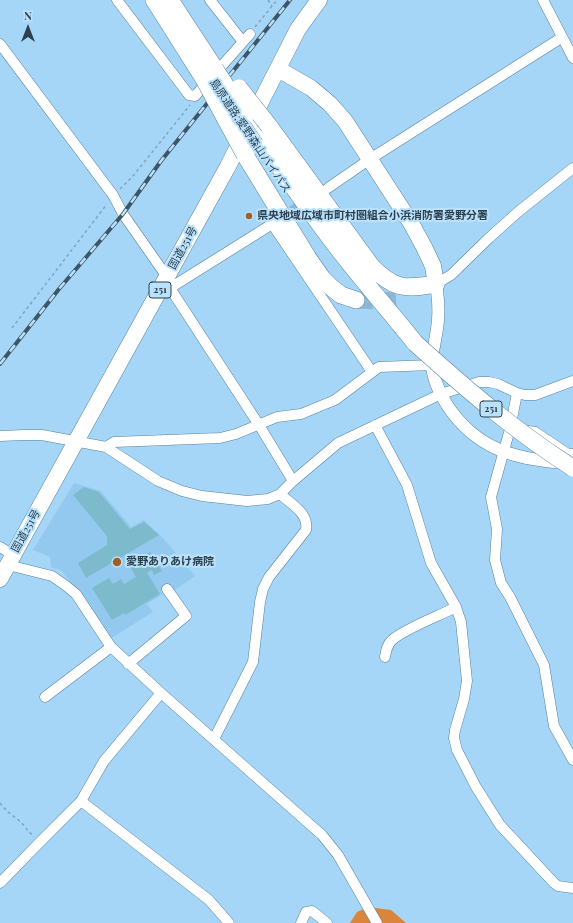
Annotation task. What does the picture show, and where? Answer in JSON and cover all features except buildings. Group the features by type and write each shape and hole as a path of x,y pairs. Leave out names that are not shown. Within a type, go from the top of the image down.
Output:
{"highway":[{"path":"154,0 212,72 257,140 308,258 322,278 341,294 361,290"},
{"name":"島原道路;愛野森山バイパス","path":"159,0 212,72"},
{"path":"171,0 212,72 257,140 372,267 382,277 394,284 404,287 415,288 436,284"},
{"name":"国道251号","path":"4,566 167,283 298,29 319,0"},
{"path":"278,69 311,88 330,104 345,121 411,223 433,266 436,284"},
{"name":"島原道路;愛野森山バイパス","path":"257,140 319,224 361,290"},
{"path":"396,300 410,298 422,293 436,284"},
{"name":"251","path":"361,290 383,314 455,379 502,418 552,455 573,468"}],"street":[{"path":"118,0 192,97 195,96 250,34"},
{"path":"210,0 243,42"},
{"path":"543,0 561,38 573,58"},
{"path":"328,188 561,38"},
{"path":"0,44 113,195 123,214 293,480"},
{"path":"573,168 512,217 451,275 436,284 438,320 432,365 435,381 453,413 466,429 483,442 504,453 529,460 573,464"},
{"path":"167,283 275,222 372,372"},
{"path":"106,447 114,442 220,438 236,434 277,417 301,414 335,400 379,367 432,365"},
{"path":"0,436 42,436 106,447 158,481 182,491 195,495 248,501 268,499 280,494 293,480 338,443 441,394 479,382 489,382 498,384 517,393 535,395 573,381"},
{"path":"517,393 510,429 491,497 497,529 495,560 501,583 510,597 544,665 554,726 573,760"},
{"path":"375,425 407,485 431,563 456,607 463,630 467,681 464,699 455,730 454,738 457,750 476,787 500,825 554,883 558,886 573,888"},
{"path":"510,429 535,432 568,454 573,454"},
{"path":"214,739 253,662 260,602 263,589 270,577 306,530 306,518 280,494"},
{"path":"4,566 52,576 76,594 111,647 128,664 322,835 338,855 377,923"},
{"path":"128,664 186,616 167,589"},
{"path":"385,657 388,646 392,640 404,632 456,607"},
{"path":"45,697 111,647"},
{"path":"0,883 81,801 104,761 161,693"},
{"path":"81,801 209,900 229,923"},
{"path":"301,923 306,912 312,911 327,923"}],"path":[{"path":"268,0 272,6"},
{"path":"250,34 278,0"},
{"path":"12,328 113,195 133,176 190,106 192,97"},
{"path":"0,802 4,809 20,822 39,842"}],"shaded area":[{"name":"愛野ありあけ病院","path":"74,483 101,491 131,527 144,520 162,537 195,576 172,592 170,589 147,604 153,612 110,639 62,571 51,567 50,557 33,550"},
{"path":"368,907 391,910 406,923 350,923 357,912"}],"tunnel":[{"path":"279,219 308,201"},
{"path":"356,300 396,300"}],"railway":[{"path":"0,364 59,289 123,214 161,161 290,0"}],"place":[{"name":"県央地域広域市町村圏組合小浜消防署愛野分署","path":"249,216"},
{"name":"愛野ありあけ病院","path":"117,562"}]}
